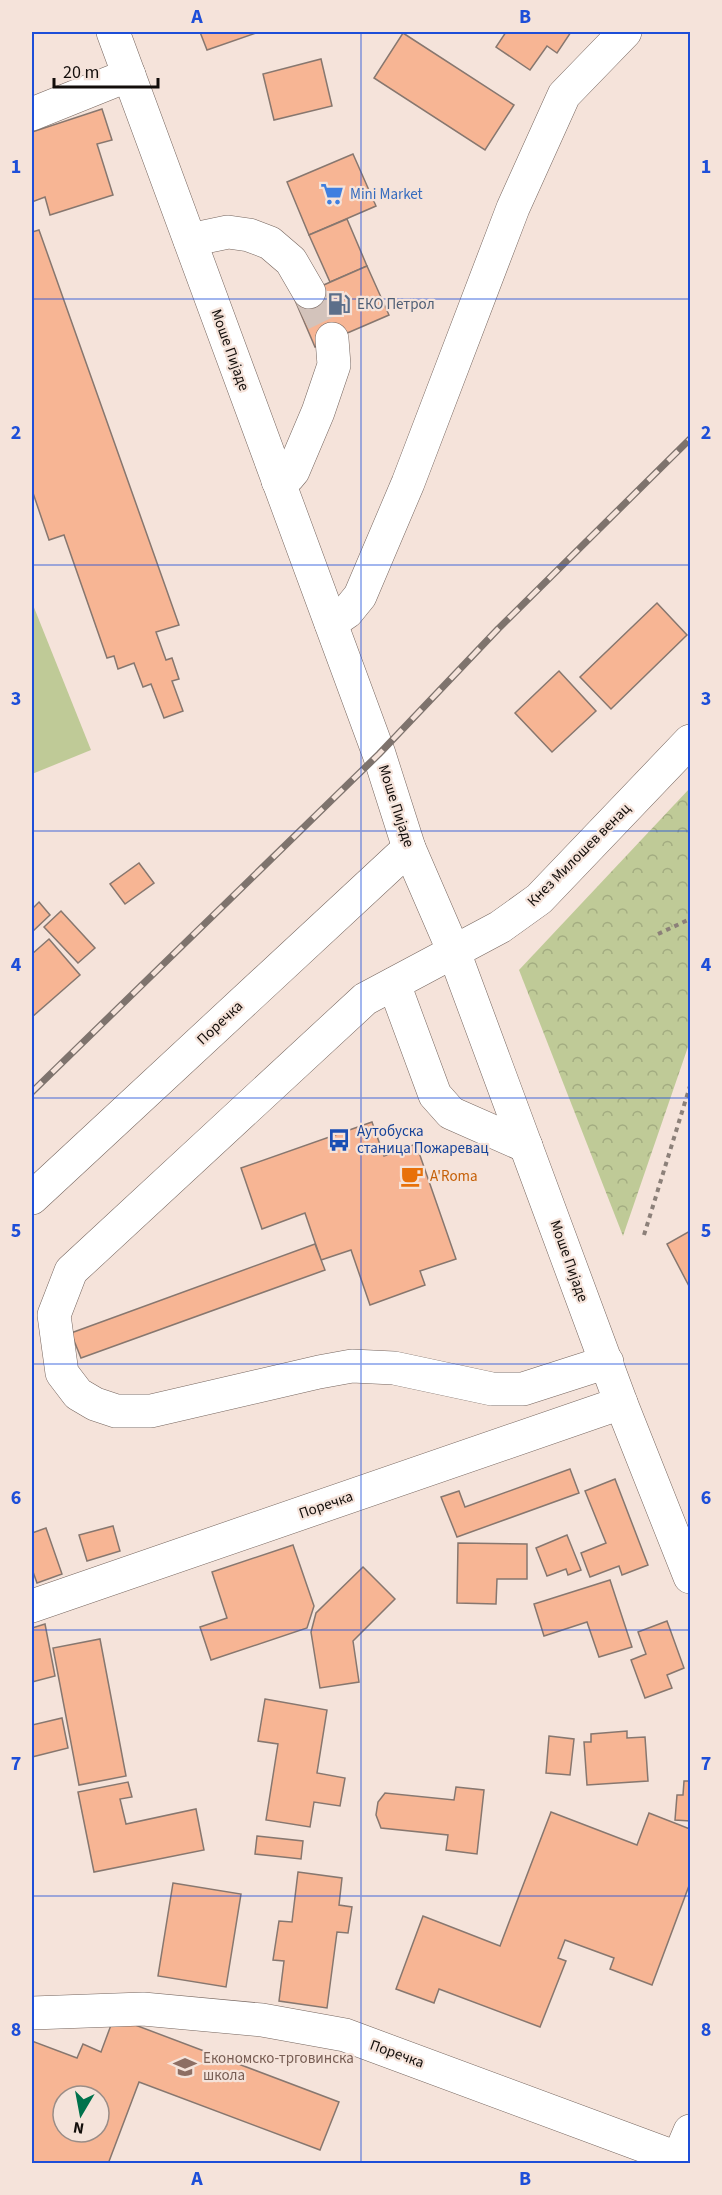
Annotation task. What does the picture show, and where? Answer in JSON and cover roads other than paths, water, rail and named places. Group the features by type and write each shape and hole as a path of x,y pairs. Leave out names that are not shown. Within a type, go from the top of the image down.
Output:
{"street":[{"name":"Моше Пијаде","path":"113,32 379,754 409,848 454,952 621,1403 690,1577"},
{"path":"331,623 347,612 360,596 408,483 513,208 564,95 625,32"},
{"path":"32,114 129,75"},
{"path":"190,240 228,232 249,235 270,243 291,261 309,292"},
{"path":"279,481 288,477 293,471 318,412 334,365 332,339"},
{"name":"Кнез Милошев венац","path":"606,1362 524,1389 492,1389 394,1368 352,1366 151,1411 116,1411 95,1404 78,1394 63,1373 54,1315 71,1272 365,999 500,927 539,899 690,741"},
{"name":"Поречка","path":"32,1198 409,848"},
{"path":"394,984 435,1095 451,1113 526,1146"},
{"name":"Поречка","path":"32,1606 621,1403"},
{"name":"Поречка","path":"32,2013 143,2009 262,2020 345,2035 681,2151"}],"tunnel":[{"path":"309,292 332,339"}],"railway":[{"path":"32,1092 379,754 498,629 690,439"}],"place":[{"name":"Mini Market","path":"332,194"},
{"name":"ЕКО Петрол","path":"339,304"},
{"name":"Аутобуска станица Пожаревац","path":"339,1140"},
{"name":"A'Roma","path":"412,1176"},
{"name":"Економско-трговинска школа","path":"185,2067"}]}
